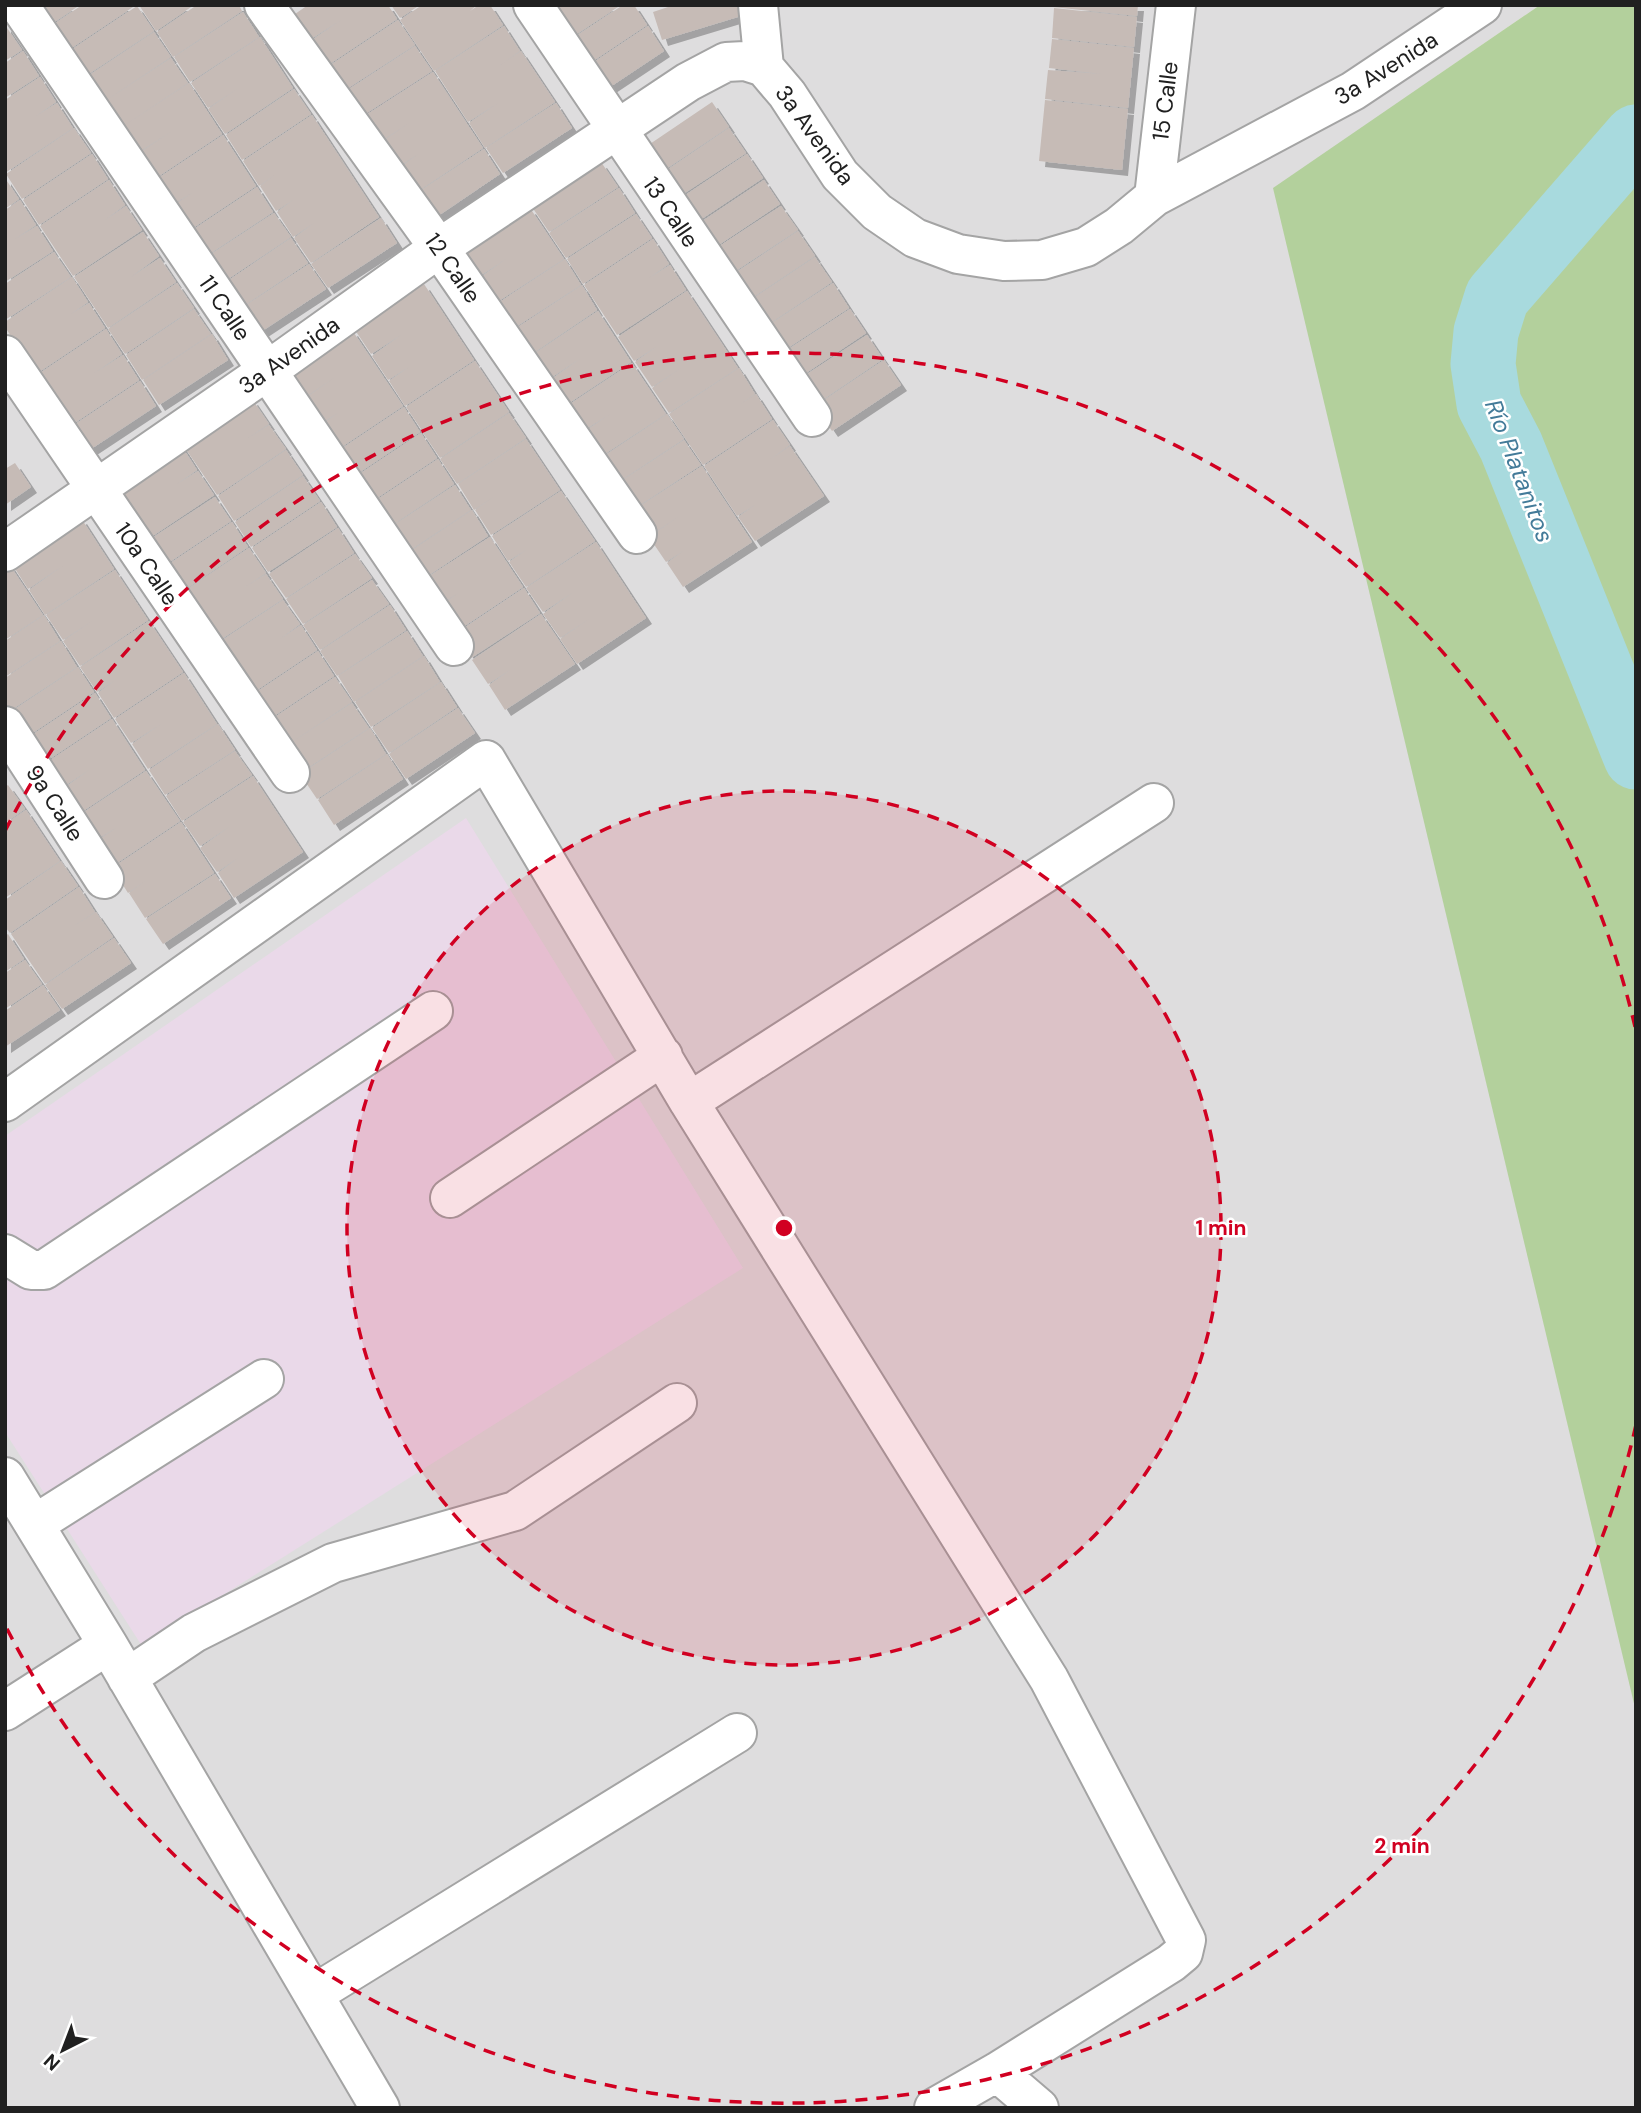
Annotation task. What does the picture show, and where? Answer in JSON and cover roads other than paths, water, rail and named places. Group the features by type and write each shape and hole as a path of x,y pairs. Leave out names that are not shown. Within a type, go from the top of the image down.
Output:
{"street":[{"name":"11 Calle","path":"19,5 454,646"},
{"name":"12 Calle","path":"264,5 439,248 637,534"},
{"name":"13 Calle","path":"533,5 812,417"},
{"path":"758,5 764,67"},
{"name":"15 Calle","path":"1154,197 1176,5"},
{"name":"3a Avenida","path":"5,552 439,248 688,82 726,62 745,61 764,67 787,94 840,175 877,212 915,238 957,254 1004,261 1042,260 1086,247 1119,226 1154,197 1353,91 1482,5"},
{"name":"10a Calle","path":"5,355 290,773"},
{"name":"9a Calle","path":"5,726 104,879"},
{"path":"5,1102 486,761 689,1102 1049,1679 1186,1940 1186,1948 1177,1958 997,2072 934,2108"},
{"path":"689,1102 1154,803"},
{"path":"5,1254 31,1270 44,1270 433,1011"},
{"path":"450,1198 663,1056"},
{"path":"35,1524 264,1379"},
{"path":"127,1678 194,1633 333,1563 515,1511 677,1403"},
{"path":"5,1477 108,1644 380,2108"},
{"path":"5,1711 108,1644"},
{"path":"314,1994 737,1733"},
{"path":"997,2072 1039,2108"}],"waterway":[{"name":"Río Platanitos","path":"1636,137 1497,297 1486,332 1483,364 1489,404 1511,446 1636,757"}]}
